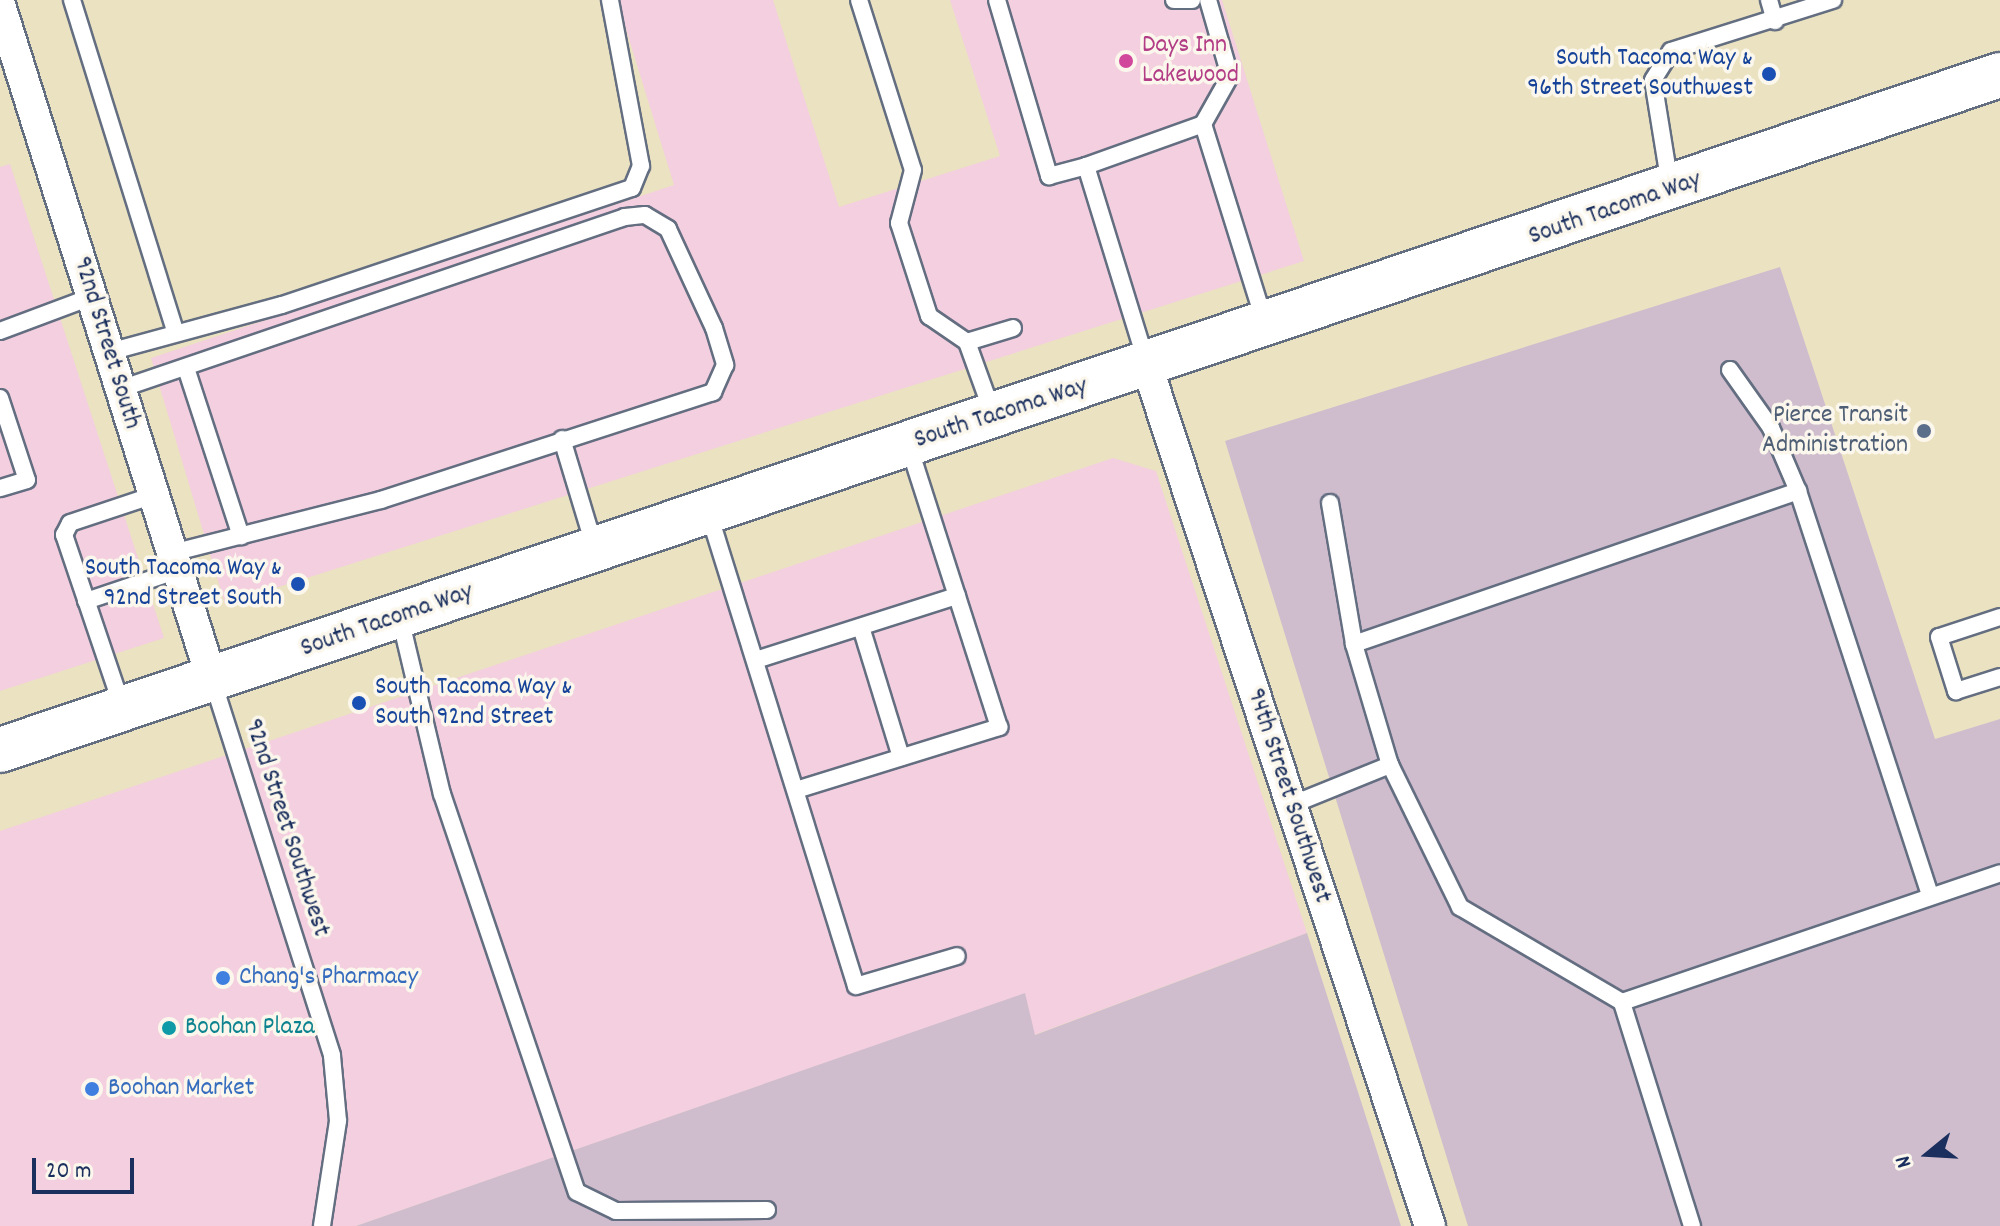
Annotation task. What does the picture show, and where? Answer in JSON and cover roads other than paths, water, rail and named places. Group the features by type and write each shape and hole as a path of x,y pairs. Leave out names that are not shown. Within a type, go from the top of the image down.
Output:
{"main road":[{"name":"South Tacoma Way","path":"0,750 1671,191 2000,75"}],"street":[{"name":"92nd Street South","path":"0,5 212,680"},
{"name":"94th Street Southwest","path":"1147,366 1430,1226"}],"lane":[{"path":"72,0 175,331"},
{"path":"109,352 175,331 282,305 632,188 641,166 610,0"},
{"path":"859,0 913,170 899,223 929,316 967,342 993,416"},
{"path":"997,0 1049,176 1203,124 1230,76 1208,0"},
{"path":"1174,0 1192,0"},
{"path":"1769,0 1775,21"},
{"path":"1671,191 1653,80 1671,51 1775,21 1833,0"},
{"path":"1203,124 1266,327"},
{"path":"1086,166 1147,366"},
{"path":"86,601 241,536 381,500 713,392 724,381 714,328 668,229 645,215 237,346 187,371 120,389"},
{"path":"0,331 91,297"},
{"path":"967,342 1013,328"},
{"path":"1730,370 1771,428 1798,491 1930,896"},
{"path":"187,371 241,536"},
{"path":"0,398 27,480 0,488"},
{"path":"562,439 595,549"},
{"path":"796,790 999,727 908,445"},
{"path":"1354,644 1798,491"},
{"path":"122,708 64,535 70,523 154,495"},
{"path":"1330,503 1354,644 1390,765 1460,907 1622,1002 1692,1226"},
{"path":"709,512 856,986 957,956"},
{"path":"756,660 957,596"},
{"path":"2000,617 1939,637 1956,691 2000,677"},
{"path":"400,618 442,794 577,1192 616,1211 767,1210"},
{"path":"861,627 901,757"},
{"name":"92nd Street Southwest","path":"212,680 332,1056 338,1121 322,1226"},
{"path":"1291,805 1390,765"},
{"path":"1622,1002 2000,873"}],"place":[{"name":"Days Inn Lakewood","path":"1126,61"},
{"name":"South Tacoma Way & 96th Street Southwest","path":"1769,74"},
{"name":"Pierce Transit Administration","path":"1924,431"},
{"name":"South Tacoma Way & 92nd Street South","path":"298,584"},
{"name":"South Tacoma Way & South 92nd Street","path":"359,703"},
{"name":"Chang's Pharmacy","path":"223,978"},
{"name":"Boohan Plaza","path":"169,1028"},
{"name":"Boohan Market","path":"92,1089"}]}
